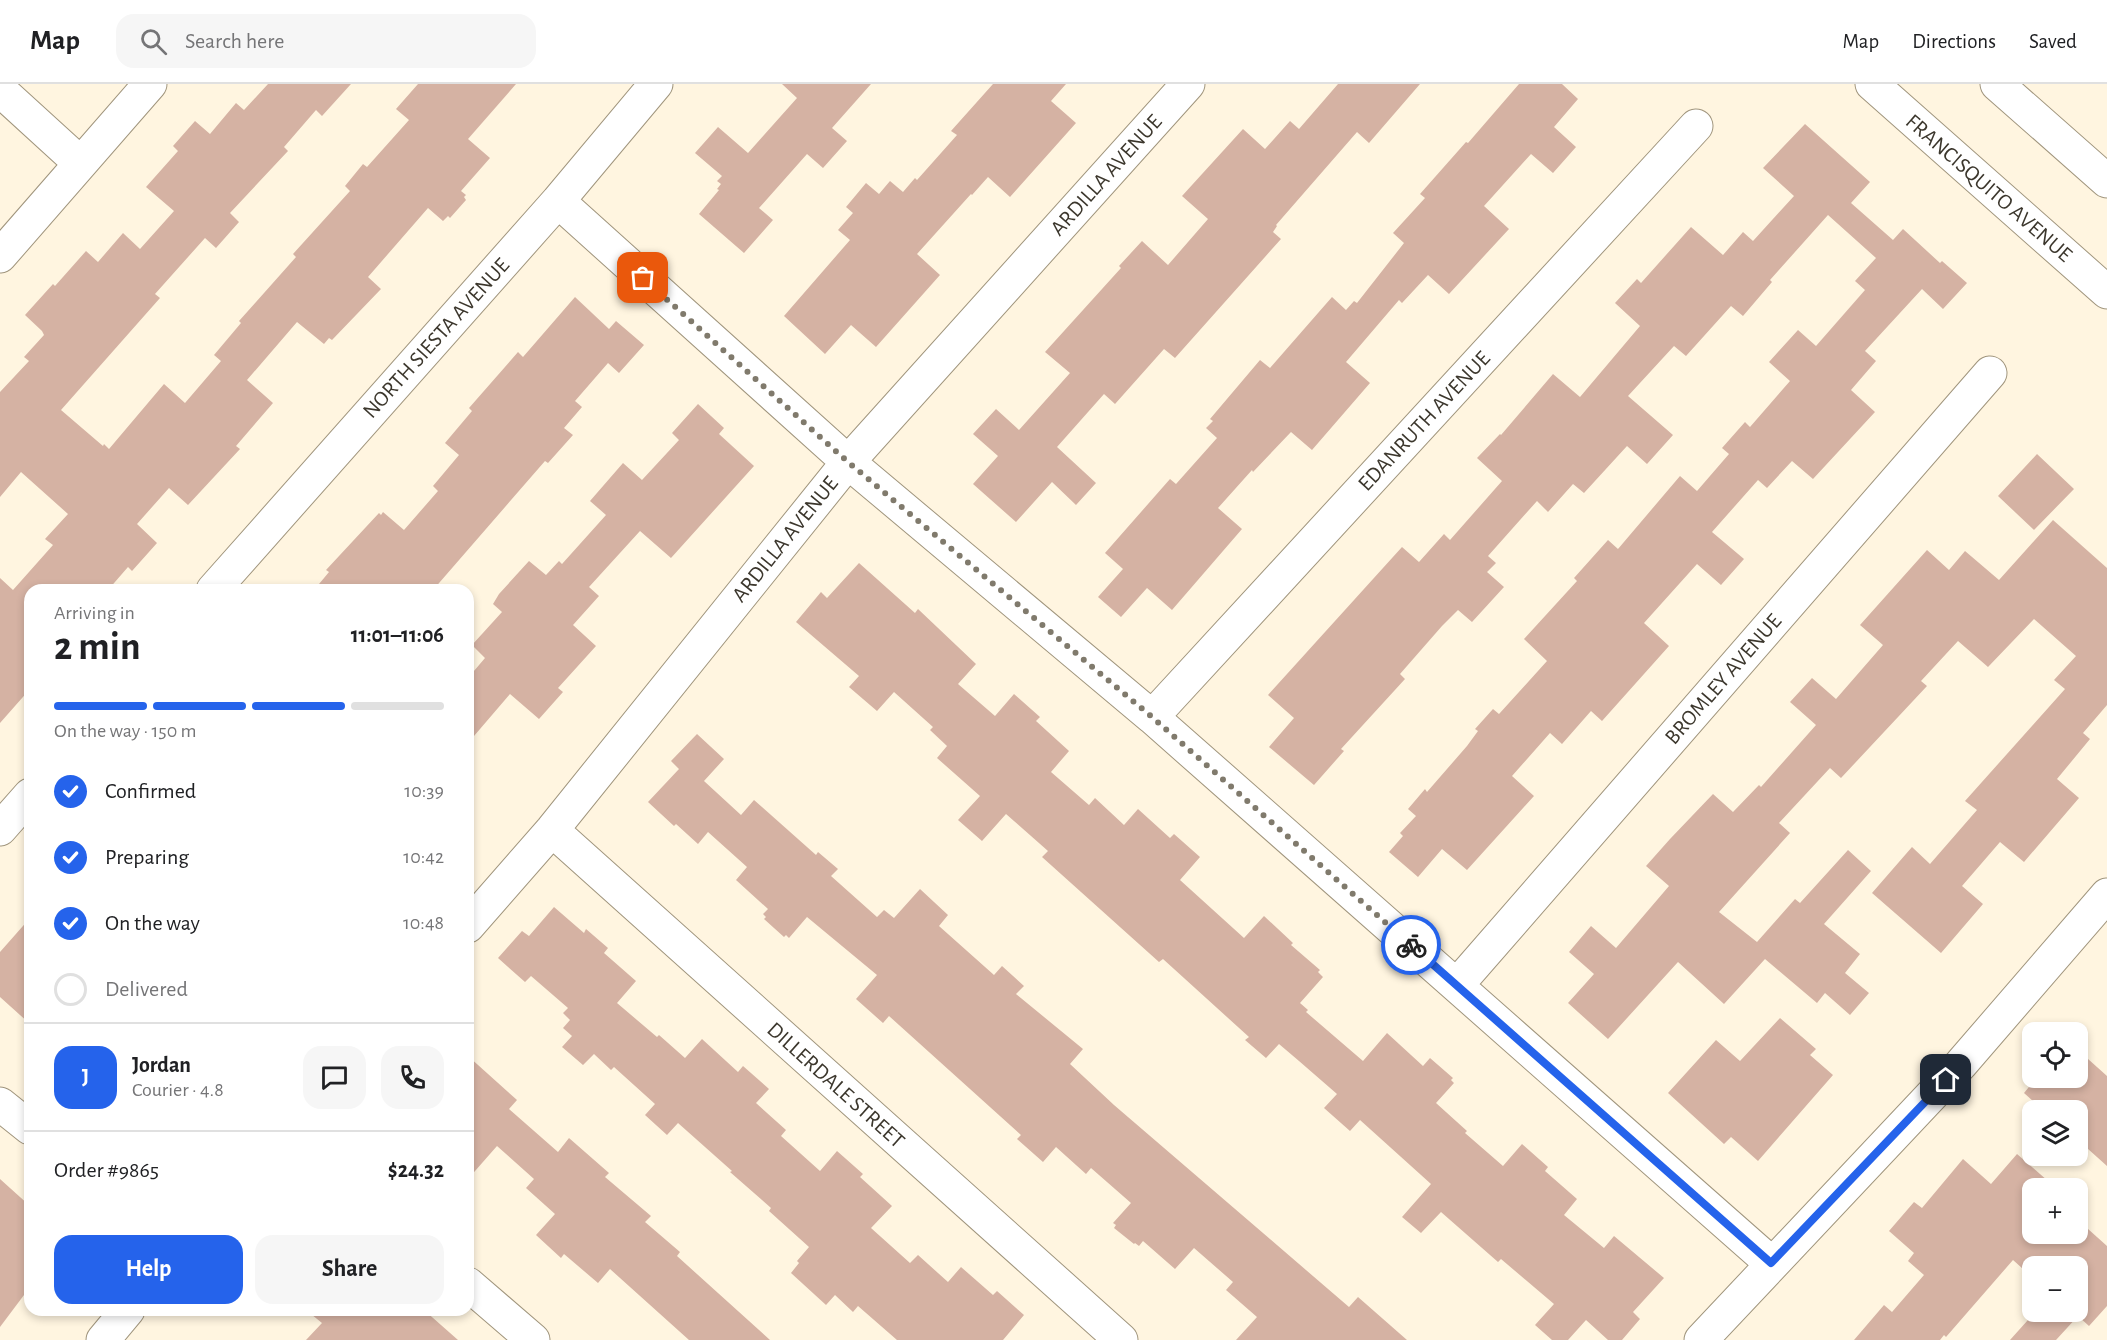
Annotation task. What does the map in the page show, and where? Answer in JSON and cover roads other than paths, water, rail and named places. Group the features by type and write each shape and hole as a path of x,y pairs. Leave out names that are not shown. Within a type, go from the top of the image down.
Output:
{"street":[{"path":"0,256 150,84"},
{"name":"NORTH SIESTA AVENUE","path":"218,584 558,201 656,84"},
{"name":"ARDILLA AVENUE","path":"474,919 552,830 848,462 1188,84"},
{"name":"FRANCISQUITO AVENUE","path":"1872,84 2107,292"},
{"path":"1997,84 2107,181"},
{"path":"0,90 80,163"},
{"name":"EDANRUTH AVENUE","path":"1152,717 1696,126"},
{"path":"558,201 848,462 1152,717 1771,1263"},
{"name":"BROMLEY AVENUE","path":"1457,985 1990,373"},
{"path":"0,829 24,802"},
{"name":"DILLERDALE STREET","path":"552,830 1121,1340"},
{"path":"1701,1340 1771,1263 1961,1064 2107,895"},
{"path":"0,1104 24,1123"},
{"path":"474,1289 533,1340"},
{"path":"103,1340 123,1316"}]}
